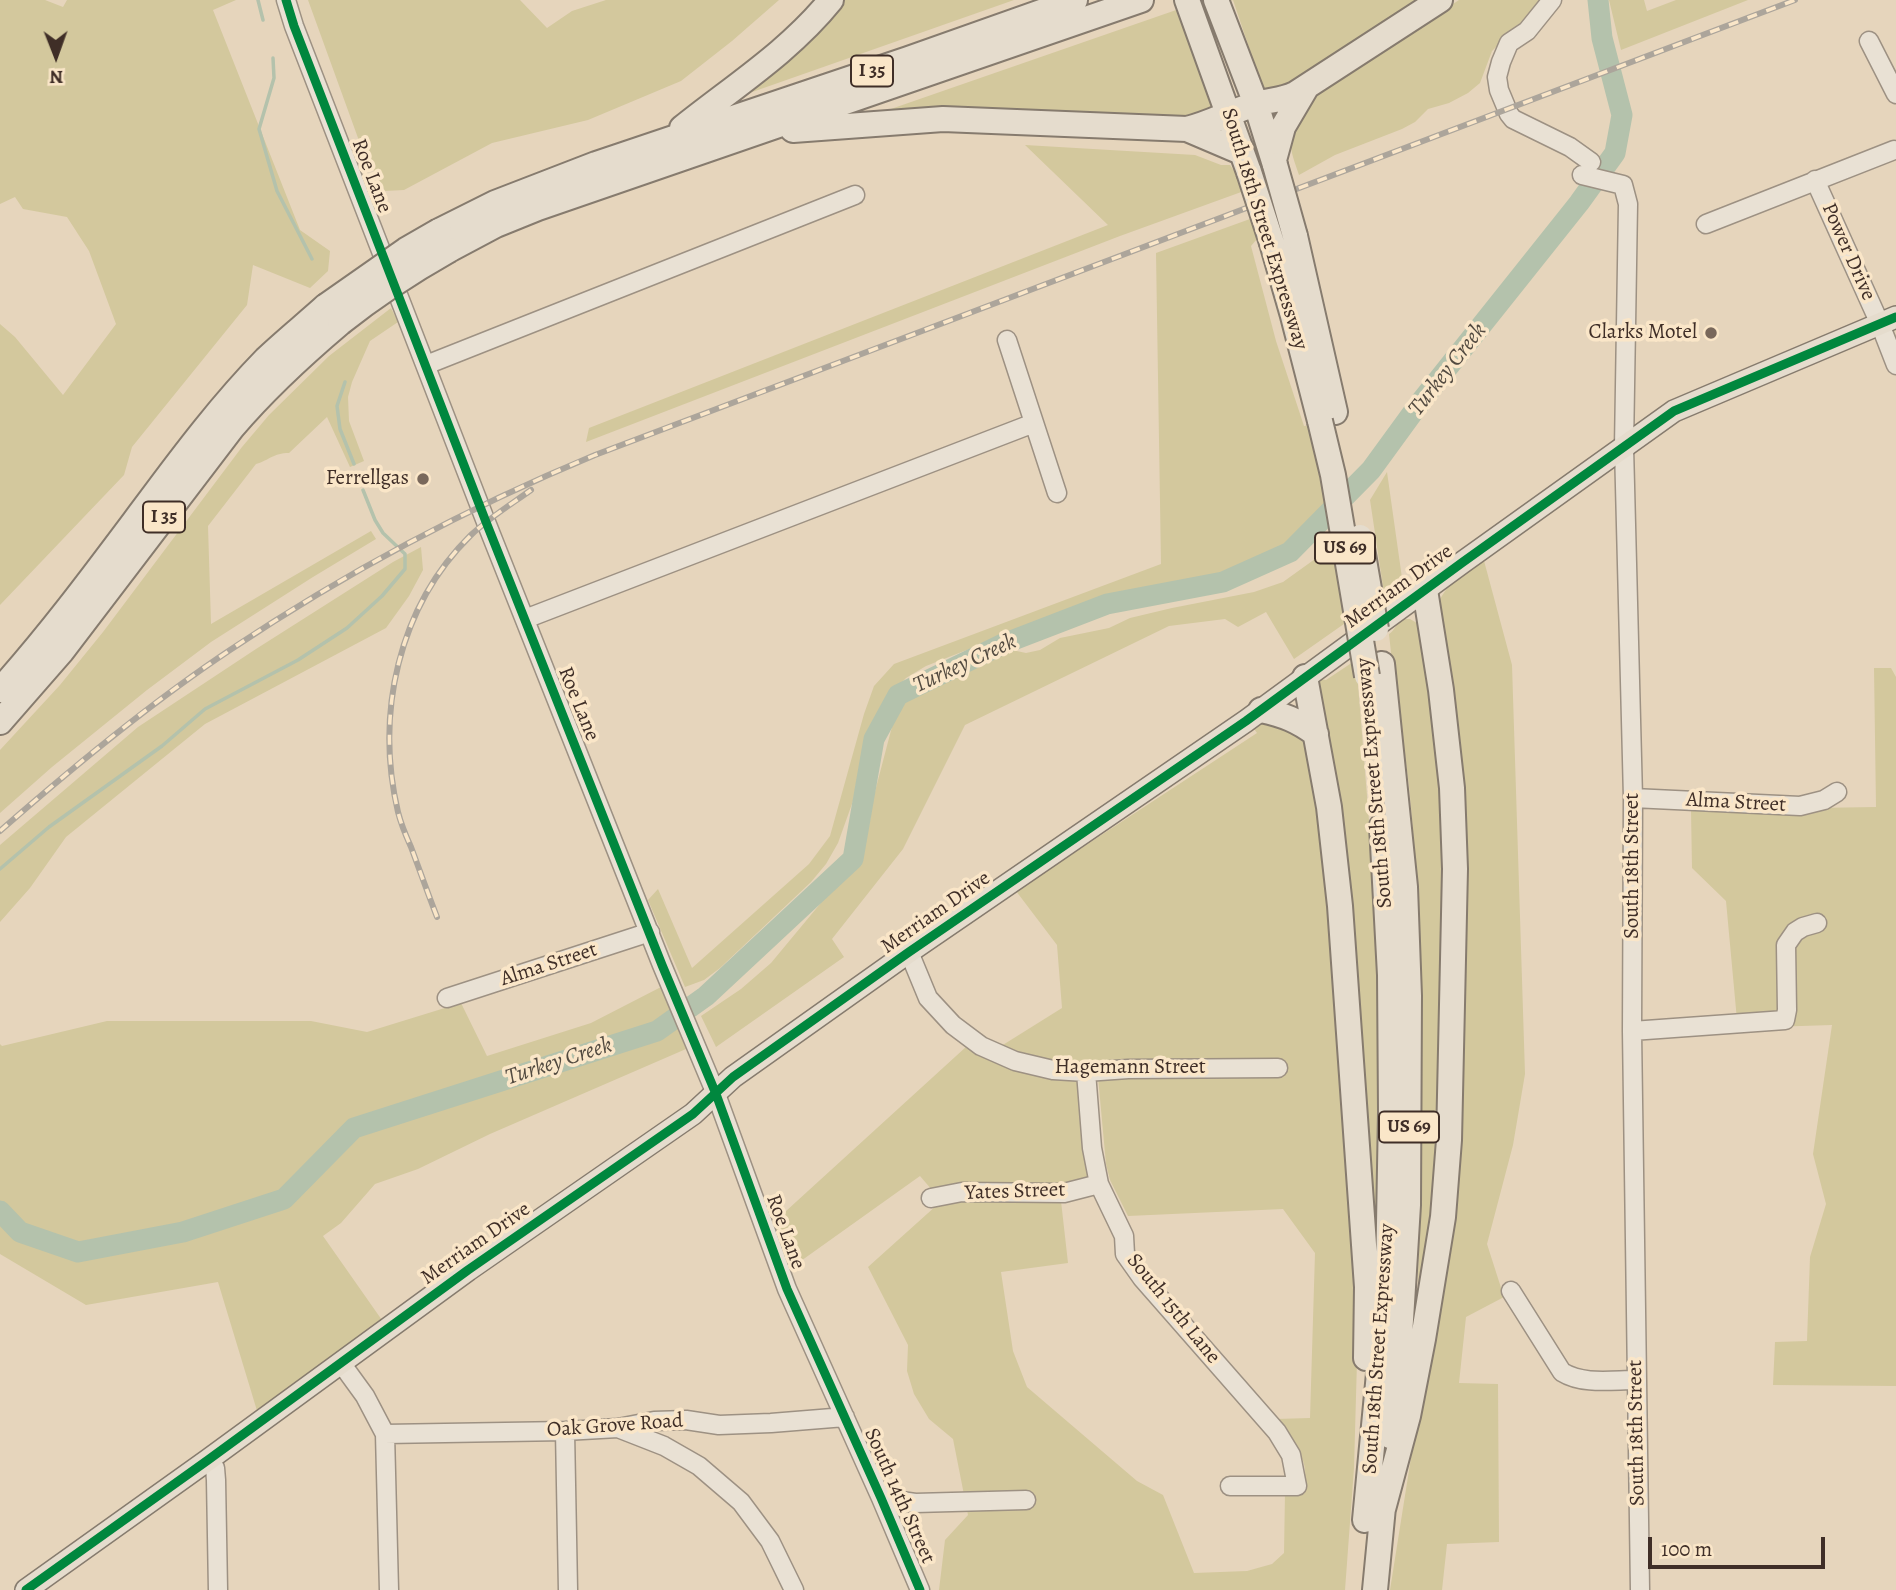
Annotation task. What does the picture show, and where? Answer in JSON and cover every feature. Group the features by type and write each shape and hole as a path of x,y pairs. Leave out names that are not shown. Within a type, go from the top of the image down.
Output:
{"highway":[{"path":"667,139 783,50 831,0"},
{"name":"I 35","path":"0,690 77,598 185,454 267,359 333,314 372,297 413,270 444,240 495,203 667,139 1075,0"},
{"name":"I 35","path":"444,240 496,225 538,208 1141,0"},
{"name":"South 18th Street Expressway","path":"1187,0 1245,162 1293,316 1328,416"},
{"name":"South 18th Street Expressway","path":"1216,0 1256,104 1295,236 1328,416 1333,475 1374,670 1405,887 1409,996 1408,1205 1400,1336 1375,1590"},
{"path":"757,133 943,119 1187,129 1256,104 1289,97 1440,0"},
{"path":"1274,163 1283,127 1306,88"},
{"path":"1187,129 1245,162"},
{"name":"I 35","path":"0,722 62,651 232,428 333,314"},
{"path":"1382,1513 1408,1416 1420,1352 1443,1217 1449,1140 1455,869 1452,788 1441,690 1425,590"},
{"name":"South 18th Street Expressway","path":"1359,1590 1388,1279 1391,1112 1390,975 1374,670"},
{"path":"1305,677 1329,807 1340,906 1367,1287 1366,1356 1374,1428"},
{"path":"1261,710 1279,713 1316,734"}],"main road":[{"name":"Merriam Drive","path":"26,1590 468,1270 693,1114 733,1077 1261,710 1674,411 1888,320"}],"street":[{"name":"Roe Lane","path":"286,0 525,619 716,1094 787,1289 845,1418"},
{"name":"South 18th Street","path":"1552,0 1527,31 1509,43 1497,77 1499,90 1513,119 1570,147 1587,169 1623,185 1628,204 1625,447 1633,798 1632,1031 1640,1590"},
{"path":"1870,41 1896,94"},
{"name":"Power Drive","path":"1706,224 1894,150"},
{"name":"Power Drive","path":"1815,180 1888,320 1896,365"},
{"path":"426,365 855,195"},
{"path":"1007,340 1057,494"},
{"path":"525,619 1034,423"},
{"name":"Alma Street","path":"1633,798 1800,806 1824,800 1837,792"},
{"path":"1632,1031 1785,1020 1786,945 1795,932 1817,923"},
{"name":"Alma Street","path":"447,998 650,932"},
{"name":"Hagemann Street","path":"909,953 928,998 954,1026 982,1046 1015,1061 1053,1070 1086,1072 1128,1069 1278,1068"},
{"name":"South 15th Lane","path":"1086,1072 1092,1148 1099,1184 1124,1236 1125,1254 1142,1278 1277,1432 1291,1455 1297,1486 1230,1486"},
{"name":"Yates Street","path":"931,1198 962,1192 1064,1193 1099,1184"},
{"path":"1511,1291 1562,1372 1583,1380 1636,1380"},
{"path":"341,1363 365,1396 385,1434 389,1590"},
{"name":"Oak Grove Road","path":"385,1434 565,1431 618,1428 654,1421 686,1420 732,1424 845,1418"},
{"name":"South 14th Street","path":"845,1418 920,1590"},
{"path":"618,1428 664,1446 699,1466 741,1502 770,1541 794,1590"},
{"path":"565,1431 568,1590"},
{"path":"208,1460 215,1468 216,1480 218,1590"},
{"path":"881,1498 915,1503 1026,1500"}],"shaded area":[{"path":"0,0 45,0 63,7 67,0 236,0 213,10 300,230 330,251 328,271 310,288 253,265 247,305 132,447 124,475 0,605 0,324 15,337 63,395 116,324 89,251 67,217 23,209 15,197 0,204"},
{"path":"308,0 520,0 547,28 572,11 606,0 779,0 681,81 588,120 492,143 404,190 385,191 362,149"},
{"path":"838,0 1014,0 738,97"},
{"path":"1205,0 1233,0 1182,19 1217,113 1194,117 891,115 888,110"},
{"path":"1233,0 1426,0 1299,84 1265,90"},
{"path":"1459,0 1547,0 1514,34 1492,51 1480,83 1468,93 1449,103 1428,109 1415,122 1402,129 1335,155 1299,175 1292,154 1291,140 1298,119 1311,101"},
{"path":"1609,0 1644,0 1647,11 1676,0 1748,0 1621,50"},
{"path":"1025,145 1195,155 1221,165 1230,165 1244,191 1120,236 586,442 589,428 1108,225"},
{"path":"1250,219 1257,239 1251,246 1276,341 1304,426 1312,425 1331,497 1296,536 1277,552 1249,565 1213,578 1089,602 926,666 906,678 893,692 864,742 853,801 838,843 826,864 811,882 720,968 704,980 685,987 648,900 658,889 692,968 809,864 830,836 874,686 894,664 1161,564 1156,253"},
{"path":"391,308 398,322 370,341 348,397 349,421 364,461 350,467 327,417 289,453 275,455 256,464 208,526 211,624 371,531 376,539 211,642 147,690 0,813 0,750 60,685 103,632 269,415 329,356"},
{"path":"1387,472 1402,578 1384,593 1370,500"},
{"path":"1339,546 1351,619 1294,659 1266,612 1238,627 1225,619 1169,626 965,725 903,849 832,939 844,957 716,1047 701,1016 741,989 771,963 861,852 894,719 908,698 1003,652 1012,650 1026,653 1040,650 1060,638 1109,628 1130,618 1254,592 1283,582 1322,554"},
{"path":"421,547 423,570 409,596 386,628 205,724 66,837 30,888 0,922 0,845 138,727 256,649"},
{"path":"1483,557 1512,665 1525,1074 1513,1145 1487,1244 1504,1297 1466,1317 1459,1383 1498,1384 1499,1542 1447,1544 1442,1590 1390,1590 1450,1212 1440,599 1447,588"},
{"path":"1402,619 1410,619 1422,626 1443,755 1443,1157 1417,1322 1421,1177 1421,983 1409,786 1389,634"},
{"path":"1356,660 1376,907 1381,1101 1376,1271 1316,684 1320,679 1326,680"},
{"path":"1874,668 1891,668 1896,677 1896,1386 1773,1385 1775,1342 1807,1341 1810,1257 1826,1204 1813,1154 1832,1025 1739,1028 1726,901 1692,868 1691,810 1876,807"},
{"path":"1267,721 1306,740 1326,852 1358,1325 1354,1468 1345,1590 939,1590 945,1540 968,1515 953,1439 929,1419 914,1394 907,1371 908,1345 868,1267 937,1205 970,1198 1061,1201 1068,1263 1001,1272 1013,1351 1027,1387 1137,1481 1163,1495 1194,1573 1247,1571 1272,1564 1284,1553 1285,1493 1304,1482 1305,1473 1297,1449 1276,1419 1310,1418 1315,1253 1283,1209 1128,1216 1110,1180 1106,1164 1097,1066 1056,1066 998,1048 1062,1008 1057,945 1016,891 1257,733 1252,726"},
{"path":"661,987 686,1049 490,1134 418,1169 375,1184 341,1223 323,1236 384,1323 258,1414 218,1282 86,1305 0,1254 0,1044 2,1046 107,1021 311,1021 367,1032 461,1003 487,1056 591,1023"},
{"path":"967,1046 1078,1078 1096,1176 1060,1187 932,1190 920,1176 791,1268 774,1222"}],"waterway":[{"path":"258,0 263,20"},
{"name":"Turkey Creek","path":"0,1211 20,1232 78,1252 183,1232 284,1199 354,1128 657,1031 706,996 853,859 874,739 898,695 1003,644 1107,604 1223,582 1290,552 1371,470 1422,400 1579,203 1615,153 1622,115 1602,38 1598,0"},
{"path":"273,58 274,78 259,129 277,191 312,259"},
{"path":"345,382 337,406 340,429 354,464"},
{"path":"360,478 361,482"},
{"path":"0,869 49,827 162,746 205,709 298,660 347,628 382,596 405,569 405,554 383,533 363,490"}],"railway":[{"path":"0,831 55,783 170,692 273,622 362,568 547,475 1795,0"},
{"path":"437,917 398,812 392,775 389,738 398,664 410,628 426,595 446,564 471,535 531,490"}],"cycle path":[{"path":"286,0 486,522 716,1094 787,1289 920,1590"},
{"path":"26,1590 468,1270 693,1114 733,1077 909,952 1246,721 1674,411 1896,317"}],"place":[{"name":"Clarks Motel","path":"1711,333"},
{"name":"Ferrellgas","path":"423,479"}]}
